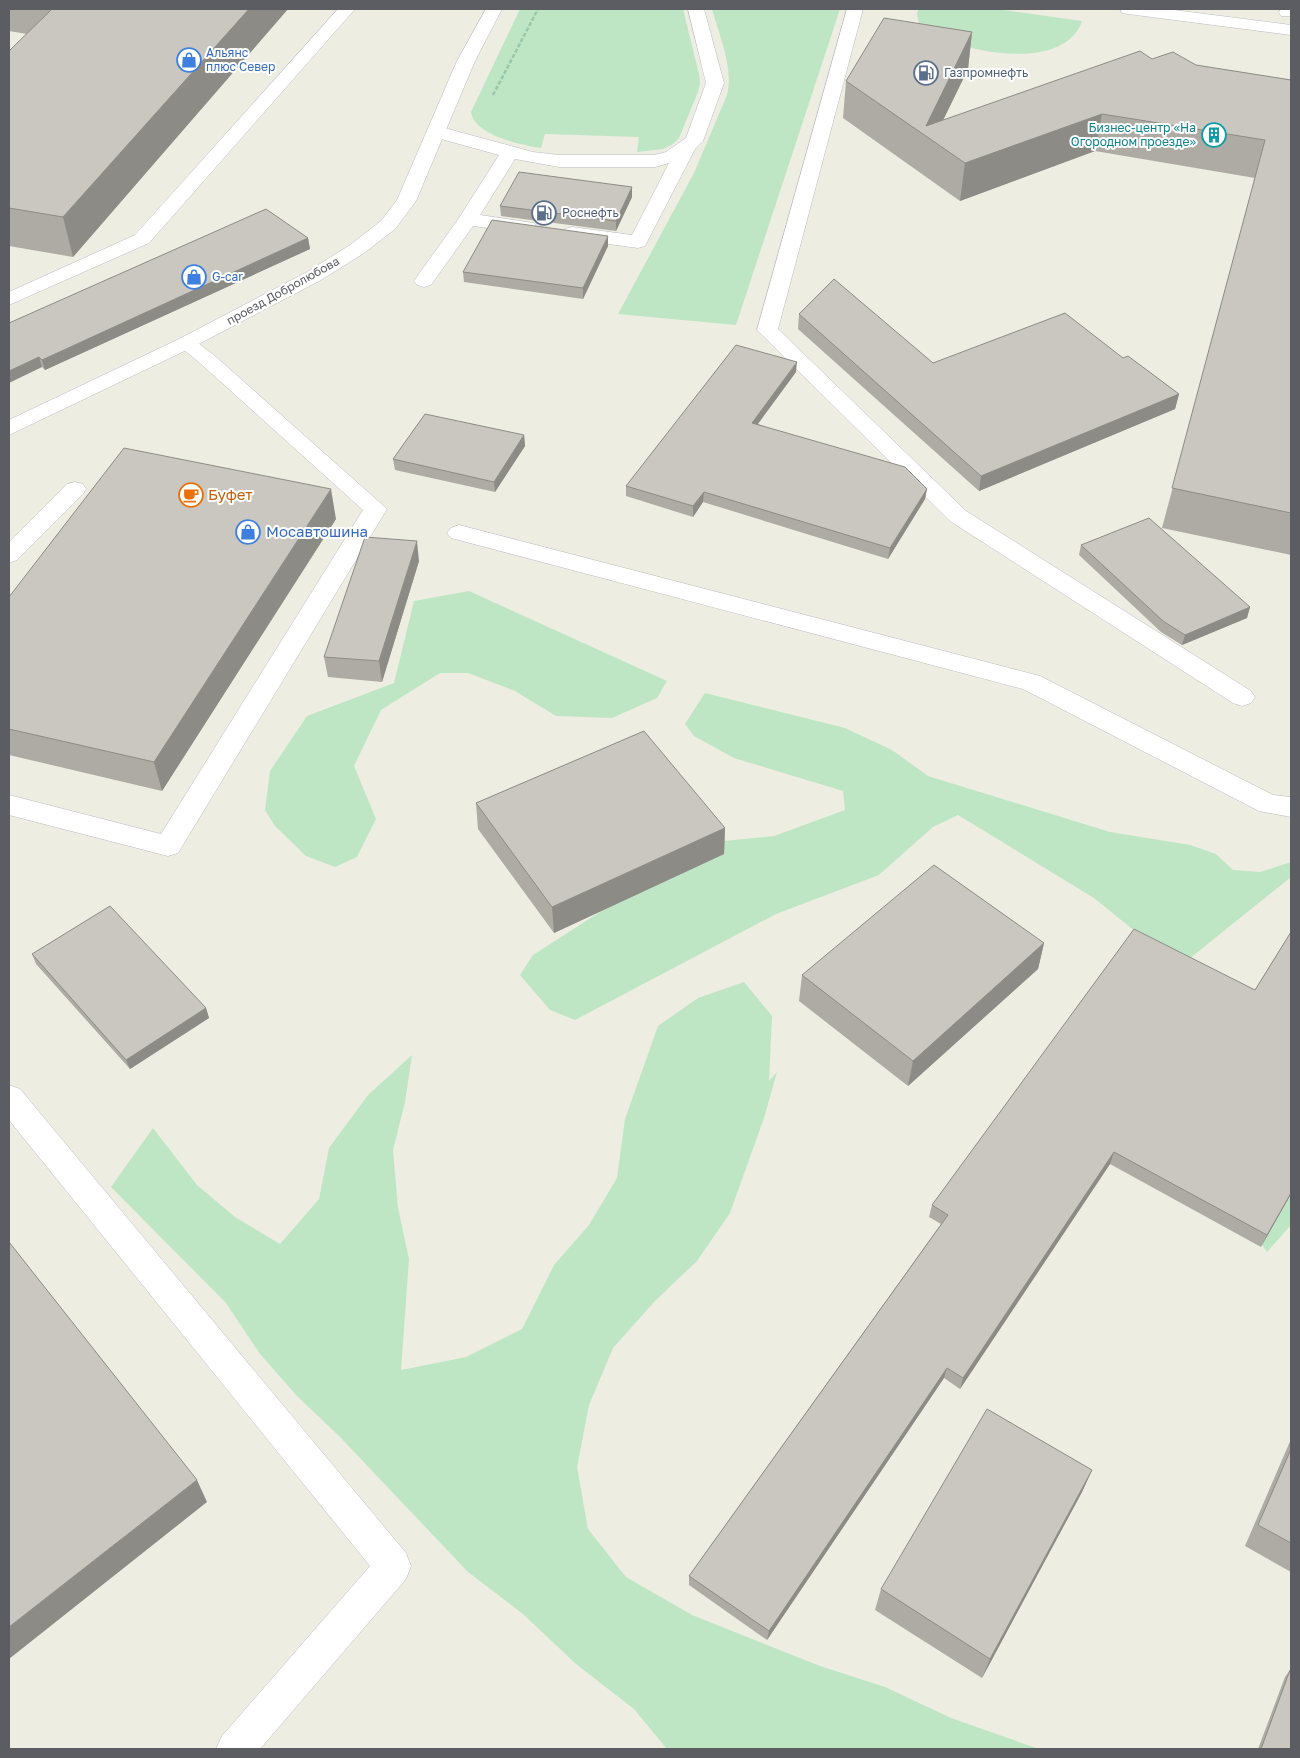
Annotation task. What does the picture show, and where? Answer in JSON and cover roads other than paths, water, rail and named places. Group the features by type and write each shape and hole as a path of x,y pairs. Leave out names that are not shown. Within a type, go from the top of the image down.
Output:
{"street":[{"path":"9,300 142,239 347,9"},
{"name":"проезд Добролюбова","path":"9,428 186,343 314,276 356,250 388,225 406,201 435,138 466,61 494,9"},
{"path":"435,138 508,156 560,161 635,162 655,161 673,156 694,142 716,84 696,9"},
{"path":"855,9 767,330 958,516 1242,697"},
{"path":"1128,9 1291,30"},
{"path":"1269,10 1289,11"},
{"path":"435,138 470,139 508,156"},
{"path":"468,219 638,242 686,149"},
{"path":"424,281 468,219 508,156"},
{"path":"9,805 168,846 375,509 208,360 186,343"},
{"path":"9,555 75,489"},
{"path":"459,533 1031,682 1268,804 1291,807"},
{"path":"9,1098 393,1566 235,1749"}],"place":[{"name":"Альянс плюс Север","path":"189,60"},
{"name":"Газпромнефть","path":"926,73"},
{"name":"Бизнес-центр «На Огородном проезде»","path":"1214,135"},
{"name":"Роснефть","path":"544,213"},
{"name":"G-car","path":"194,277"},
{"name":"Буфет","path":"191,495"},
{"name":"Мосавтошина","path":"248,532"}]}
